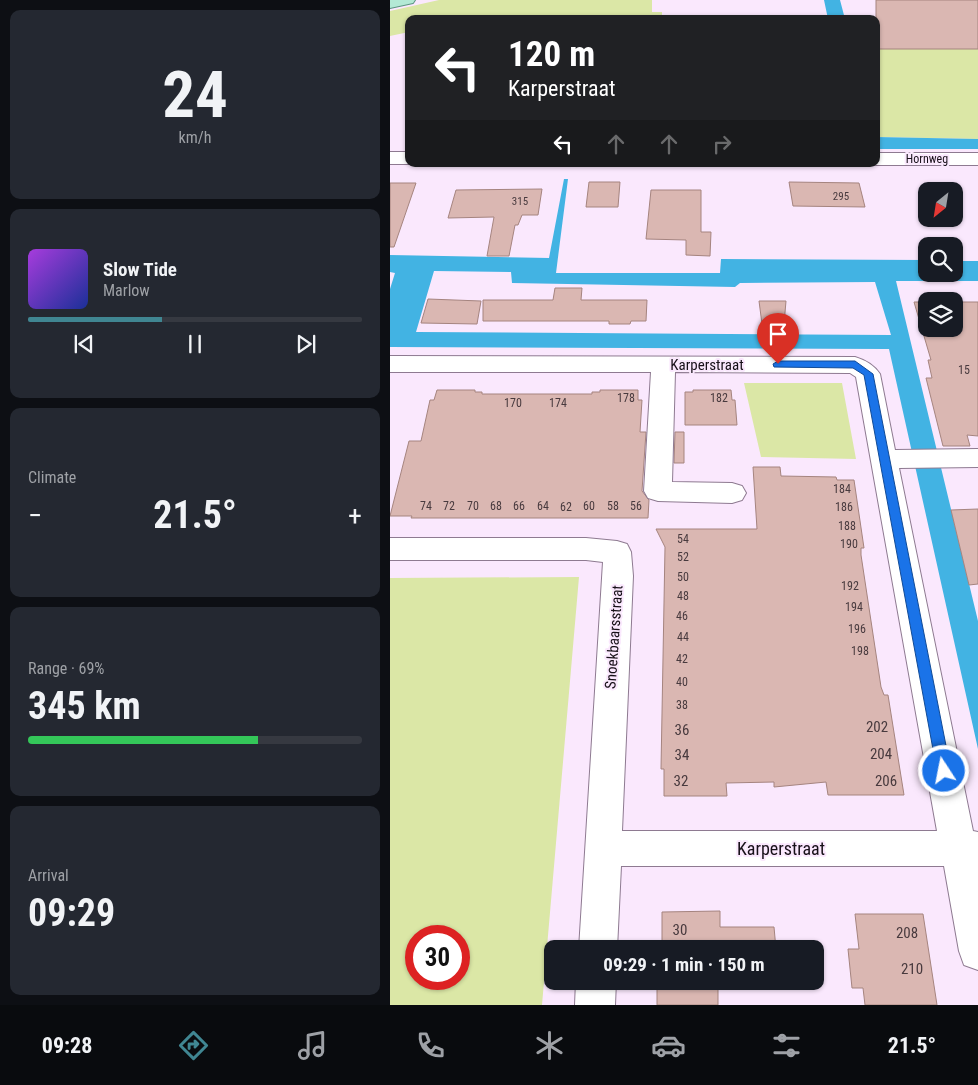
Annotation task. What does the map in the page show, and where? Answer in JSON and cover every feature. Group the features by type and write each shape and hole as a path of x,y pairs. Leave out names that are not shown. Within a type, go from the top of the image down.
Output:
{"main road":[{"path":"390,4 408,0"}],"street":[{"path":"390,158 405,158"},
{"name":"Hornweg","path":"880,159 978,159"},
{"name":"Karperstraat","path":"390,364 855,364 868,374 896,459 969,849 978,950"},
{"path":"662,365 658,491 732,493"},
{"path":"896,459 966,458"},
{"name":"Snoekbaarsstraat","path":"390,549 586,549 617,552 618,576 598,940"},
{"name":"Karperstraat","path":"603,848 969,849"},
{"path":"595,1005 596,990"}],"green space":[{"path":"439,0 652,0 652,12 662,12 662,15 405,15 405,33 390,36 390,11"},
{"path":"880,48 978,48 978,139 880,137"},
{"path":"744,383 842,383 856,459 761,457"},
{"path":"579,577 548,940 544,940 542,1005 390,1005 390,578"}],"water":[{"path":"824,0 840,0 844,15 827,15"},
{"path":"880,137 978,139 978,149 880,149"},
{"path":"564,179 568,179 556,273 720,273 721,259 918,260 918,281 896,281 978,621 978,749 889,349 390,347 390,289 395,273 390,272 390,255 549,258","holes":["434,271 511,272 512,283 735,287 740,283 875,282 891,335 416,332"]},
{"path":"963,261 978,261 978,281 963,281"}],"building":[{"path":"876,0 978,0 978,49 880,49 880,15 876,15"},
{"path":"589,182 620,182 618,207 586,207"},
{"path":"789,182 859,183 865,207 793,206"},
{"path":"390,183 416,183 394,247 390,247"},
{"path":"542,189 538,215 522,215 518,225 515,225 509,256 487,256 494,217 448,218 456,190"},
{"path":"651,190 701,190 701,232 711,232 710,256 686,255 686,240 646,239"},
{"path":"555,288 582,288 581,300 647,300 646,321 631,321 630,324 609,324 609,321 483,321 483,300 553,300"},
{"path":"428,299 481,301 477,324 421,323"},
{"path":"759,301 786,301 784,324 762,324"},
{"path":"914,302 918,302 918,316"},
{"path":"963,302 978,302 978,436 967,435 970,446 943,446 926,378 932,378 928,360 931,360 924,337 963,337"},
{"path":"437,390 475,390 475,392 482,392 482,394 592,394 592,392 600,392 600,390 638,390 638,400 642,400 640,432 646,432 642,491 649,500 648,518 411,518 412,516 390,516 409,441 421,441 430,400 434,400"},
{"path":"693,390 731,390 732,400 735,400 737,425 685,425 685,392 693,392"},
{"path":"675,432 684,432 684,463 674,463"},
{"path":"753,467 780,467 781,476 836,477 837,480 854,480 864,548 861,548 861,555 881,687 884,695 888,695 904,795 828,795 826,782 774,787 774,782 726,783 727,796 664,796 664,769 661,769 665,547 656,529 757,529"},
{"path":"978,509 978,584 969,585 951,510"},
{"path":"720,911 720,927 774,927 775,940 662,940 662,912"},
{"path":"855,914 923,914 937,1005 865,1005 863,988 852,988 848,949 859,949"},
{"path":"657,990 718,990 718,1005 657,1005"}],"route":[{"path":"778,364 855,364 868,374 944,771"}]}
